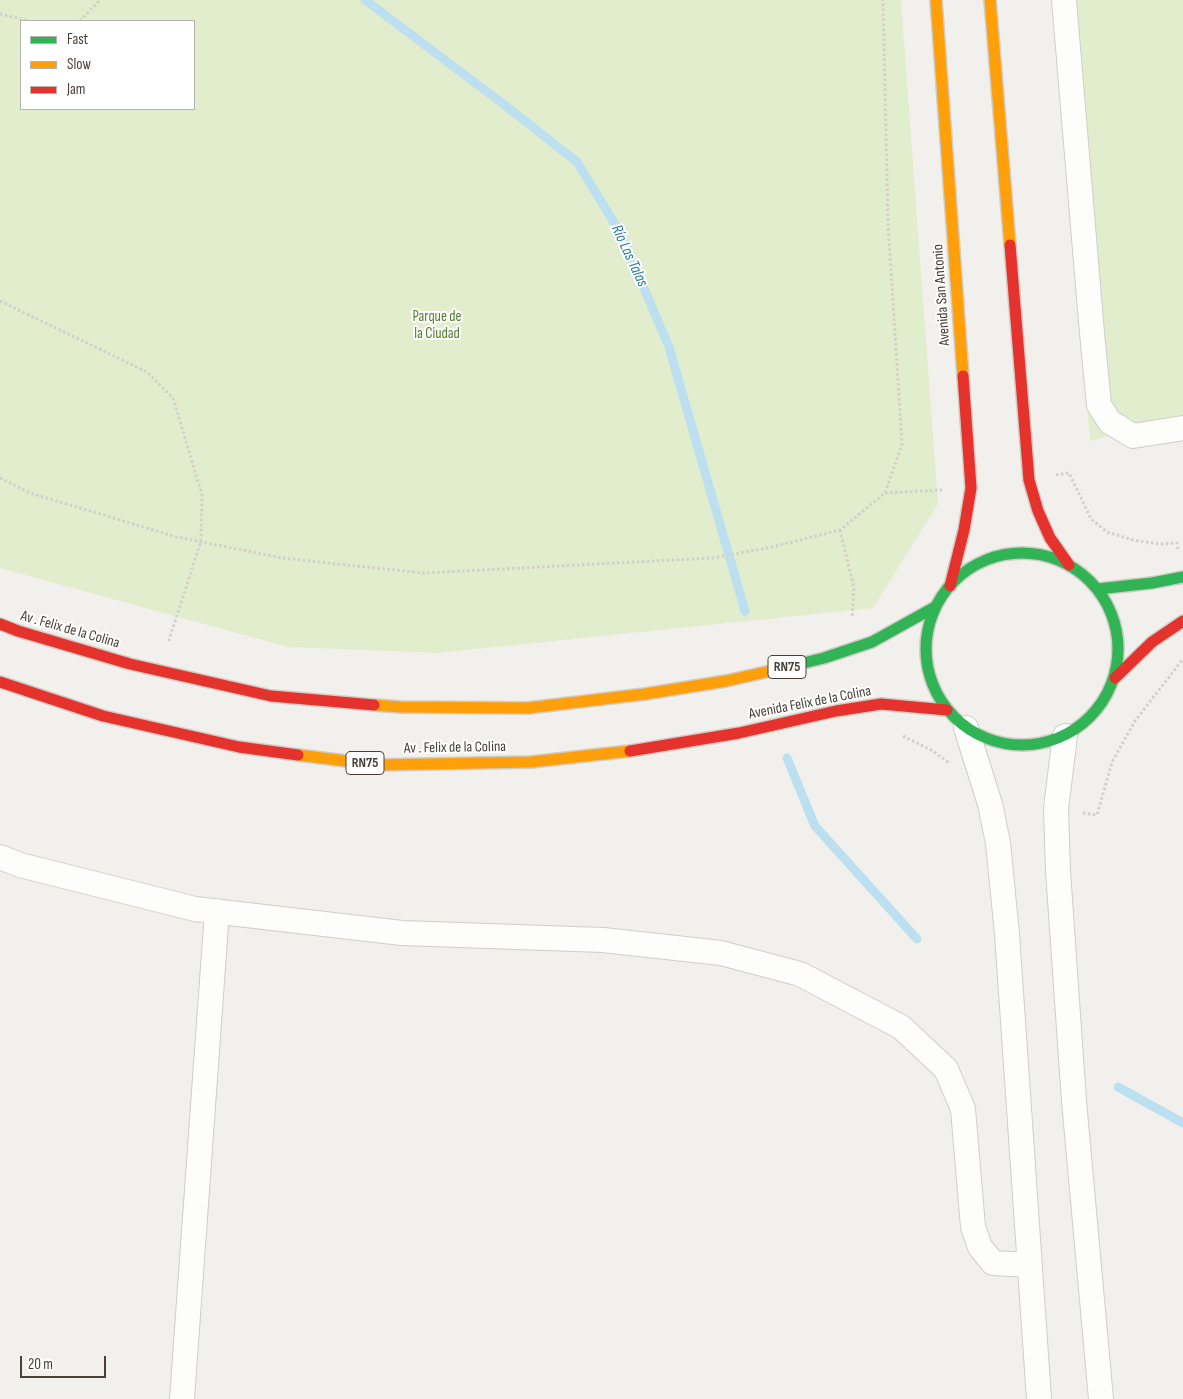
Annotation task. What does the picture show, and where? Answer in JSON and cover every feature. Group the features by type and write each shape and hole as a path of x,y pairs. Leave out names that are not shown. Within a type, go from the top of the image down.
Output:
{"main road":[{"name":"Avenida San Antonio","path":"936,0 971,488 964,530 950,586"},
{"path":"990,0 1029,480 1038,511 1050,538 1070,565"},
{"path":"1019,553 1045,556 1070,565 1098,589 1110,609 1117,631 1119,655 1115,678 1104,701 1087,721 1065,736 1041,744 1014,746 989,740 966,728 947,710 935,692 928,671 926,649 928,627 936,607 950,586 969,569 993,558 1019,553"},
{"path":"1098,589 1152,583 1183,577"},
{"name":"RN75","path":"846,650 872,642 936,607"},
{"path":"1115,678 1152,642 1183,621"},
{"name":"Av . Felix de la Colina","path":"0,624 27,634 130,664 271,696 401,708 528,708 644,694 726,681 824,658 846,650"},
{"name":"Av . Felix de la Colina","path":"0,682 103,716 239,747 378,765 531,762 647,749 738,733"},
{"name":"Avenida Felix de la Colina","path":"738,733 836,710 881,704 947,710"}],"street":[{"path":"1064,0 1099,405 1110,422 1133,436 1183,428"},
{"path":"966,728 990,804 998,843 1039,1394"},
{"path":"1065,736 1056,808 1058,871 1074,1101 1100,1399"},
{"path":"0,857 20,865 195,909 402,933 604,940 721,953 800,974 901,1027 946,1068 963,1109 973,1228 980,1247 993,1263 1030,1265"},
{"path":"182,1399 216,911"}],"path":[{"path":"81,20 100,0"},
{"path":"0,478 30,493 201,542 282,558 423,574 712,558 768,548 840,530 885,494 902,444 888,223 883,0"},
{"path":"0,14 26,20"},
{"path":"0,301 147,372 173,398 202,495 201,542 159,670"},
{"path":"1029,480 1068,473 1091,519 1107,532 1133,540 1160,544 1177,543 1179,552"},
{"path":"885,494 971,488"},
{"path":"840,530 854,588 852,622 844,635 846,650"},
{"path":"1056,808 1097,815 1112,762 1135,721 1183,659"},
{"path":"900,736 933,751 955,768"}],"green space":[{"name":"Parque de la Ciudad","path":"0,0 901,0 938,504 873,608 437,653 288,647 0,568"},
{"path":"1054,0 1183,0 1183,417 1090,441"}],"waterway":[{"name":"Río Las Talas","path":"365,0 577,162 621,234 669,347 745,611"},
{"path":"787,758 815,826 917,939"},
{"name":"Río Las Talas","path":"1118,1087 1183,1123"}],"traffic: fast":[{"path":"1013,553 1031,553 1059,560 1075,569 1090,581 1102,596 1111,612 1118,640 1118,649 1118,658 1111,686 1102,702 1090,717 1075,729 1059,738 1031,745 1013,745 994,741 977,734 961,723 948,710 937,694 930,677 926,658 926,640 930,621 937,604 948,588 961,575 977,564 994,557 1013,553"},
{"path":"1098,589 1152,583 1183,577"},
{"path":"779,669 824,658 872,642 935,607"}],"traffic: slow":[{"path":"936,0 963,376"},
{"path":"990,0 1010,245"},
{"path":"374,705 528,708 645,694 726,681 779,669"},
{"path":"298,755 378,765 531,762 630,751"}],"traffic: jam":[{"path":"1010,245 1029,480 1038,511 1050,538 1069,565"},
{"path":"950,586 964,530 971,488 963,376"},
{"path":"1115,678 1152,642 1183,621"},
{"path":"0,624 130,664 271,696 374,705"},
{"path":"0,682 103,716 239,747 298,755"},
{"path":"630,751 739,733 836,711 881,704 947,710"}]}
